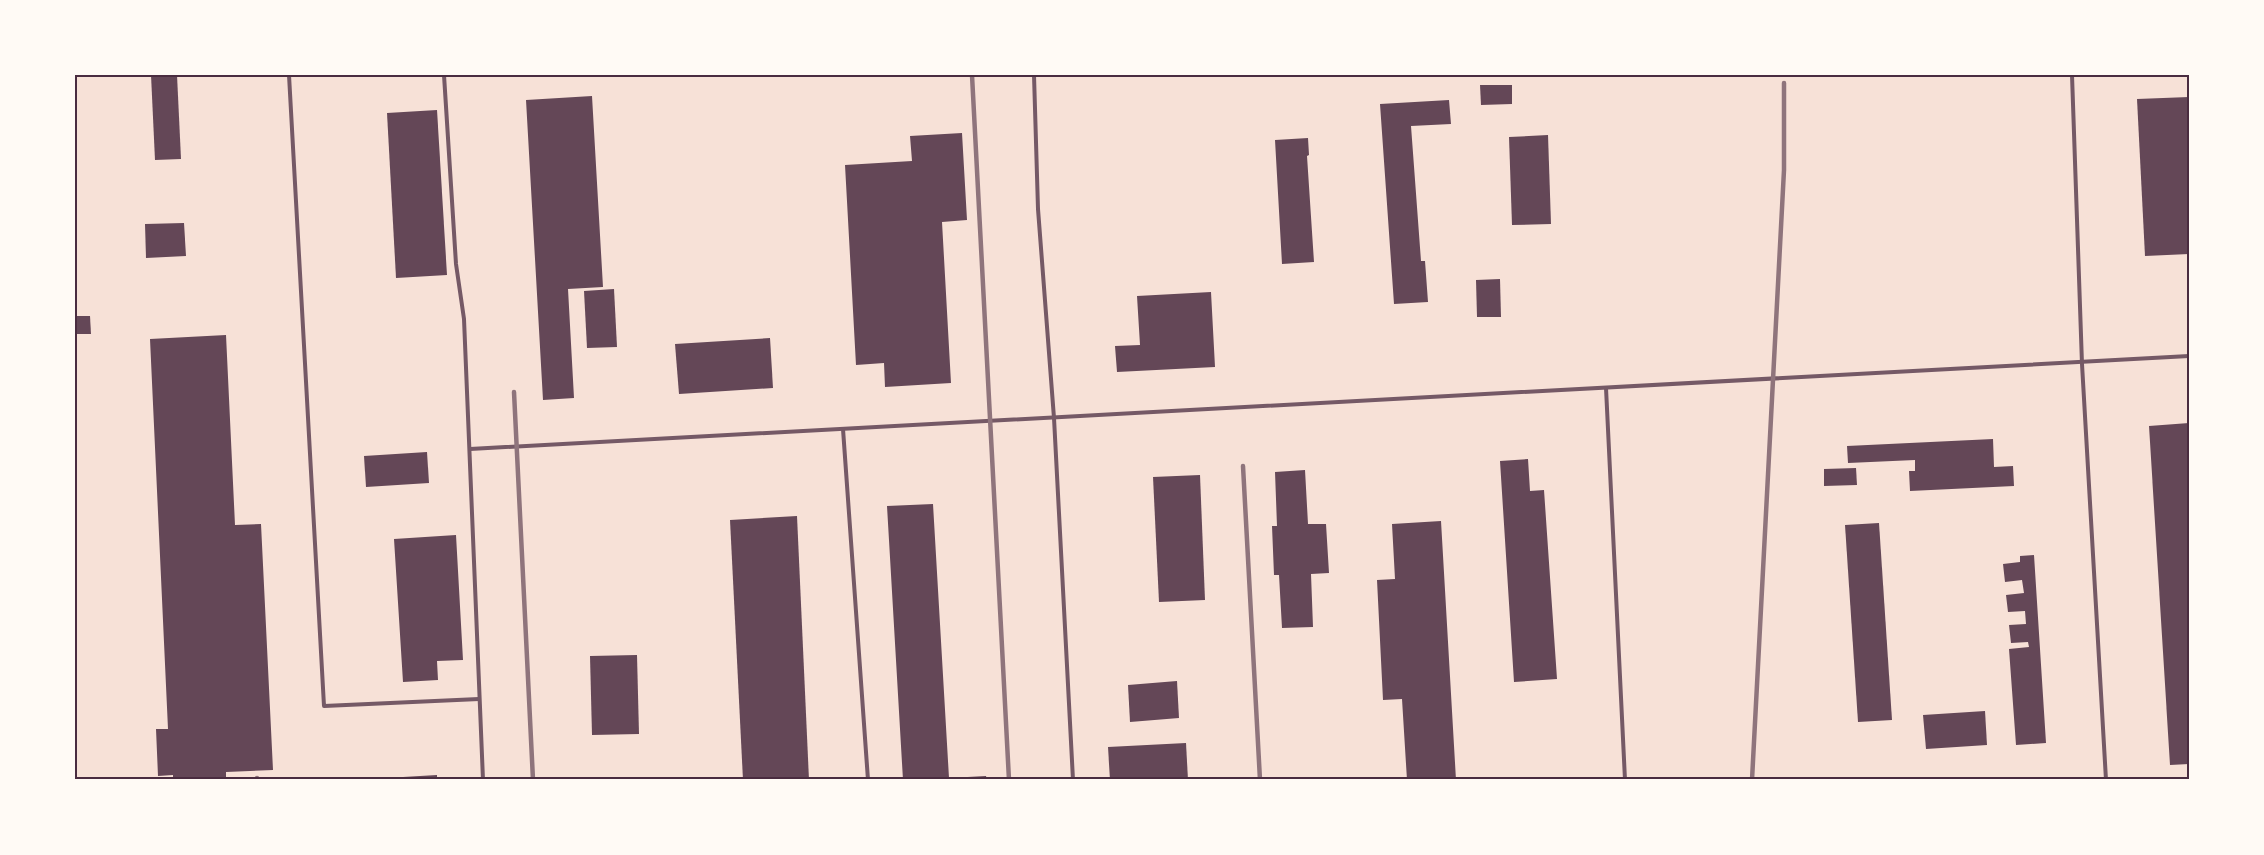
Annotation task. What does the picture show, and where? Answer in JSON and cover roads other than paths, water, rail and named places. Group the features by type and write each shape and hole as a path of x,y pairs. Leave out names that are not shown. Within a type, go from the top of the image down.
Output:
{"lane":[{"path":"289,75 324,706 479,699"},
{"path":"444,75 456,264 464,319 483,780"},
{"path":"1034,75 1038,209 1054,418 1073,780"},
{"path":"2072,75 2082,364 2106,780"},
{"path":"470,449 2082,364 2189,356"},
{"path":"1606,388 1625,780"},
{"path":"843,429 868,780"}],"railway":[{"path":"972,75 1009,780"},
{"path":"1752,780 1784,170 1784,83"},
{"path":"514,392 533,780"},
{"path":"1243,466 1260,780"}]}
